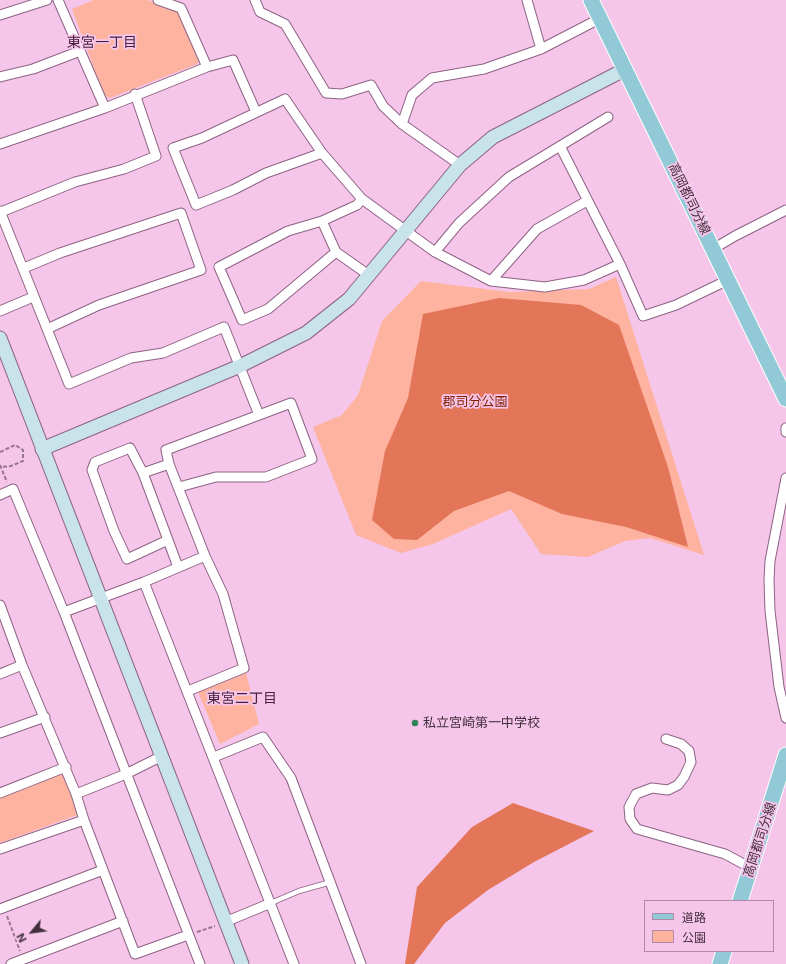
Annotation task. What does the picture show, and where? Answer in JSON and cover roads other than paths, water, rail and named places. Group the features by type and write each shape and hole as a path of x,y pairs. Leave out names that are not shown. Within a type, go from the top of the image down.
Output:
{"main road":[{"name":"高岡都司分線","path":"591,0 786,399"},
{"name":"高岡都司分線","path":"740,900 786,756"},
{"path":"720,964 724,952"}],"street":[{"path":"0,15 47,0"},
{"path":"58,0 105,108"},
{"path":"255,0 260,12 285,24 326,93 342,94 371,85 383,106 402,124 460,164"},
{"path":"527,0 541,49"},
{"path":"164,1 181,8 207,67"},
{"path":"402,124 412,95 432,78 484,69 541,49 599,19"},
{"path":"0,77 33,69 80,51"},
{"path":"0,144 105,108 135,94 207,67 233,60 256,112"},
{"path":"42,449 240,366 306,333 348,299 370,276 405,229 460,164 493,137 624,70"},
{"path":"135,94 156,156 124,169 75,182 0,212 24,268 33,297 69,384 131,358 163,352 224,327 258,415"},
{"path":"322,153 266,172 233,190 196,205 174,148 202,138 285,99 322,153 362,199 436,252 491,281 545,287 584,280 620,264"},
{"path":"436,252 459,223 509,177 608,117"},
{"path":"560,146 620,264 643,316 676,305 728,280"},
{"path":"336,252 268,309 242,320 219,267 288,231 322,221 357,205 362,199"},
{"path":"491,281 537,229 587,201"},
{"path":"712,249 786,210"},
{"path":"24,268 60,253 182,213 201,270 99,305 47,329"},
{"path":"322,221 336,252 370,276"},
{"path":"0,310 33,297"},
{"path":"0,338 242,964"},
{"path":"179,487 216,476 266,477 312,460 291,403 166,450 169,464 205,556 223,594 244,668 188,691"},
{"path":"168,540 127,559 114,531 92,470 95,462 130,448 143,474 168,540 178,567"},
{"path":"143,474 169,464"},
{"path":"786,478 783,501 770,561 768,580 779,687 786,718"},
{"path":"0,495 13,489 64,612 200,964"},
{"path":"64,612 144,582 205,556"},
{"path":"144,582 294,964"},
{"path":"1,610 66,768 84,820 135,954 188,936"},
{"path":"0,674 22,664"},
{"path":"0,733 45,717"},
{"path":"214,758 263,737 291,778 361,964"},
{"path":"666,739 681,744 690,751 691,762 684,777 673,788 664,791 652,788 636,794 631,800 629,807 630,819 636,829 725,854 751,868"},
{"path":"76,794 126,774 162,756"},
{"path":"0,793 66,768"},
{"path":"0,849 84,820"},
{"path":"2,908 103,870"},
{"path":"225,922 270,903"},
{"path":"11,964 123,920"}],"lane":[{"path":"270,903 299,891 331,882"}],"place":[{"name":"私立宮崎第一中学校","path":"415,723"}],"district":[{"name":"東宮一丁目","path":"102,43"},
{"name":"東宮二丁目","path":"242,699"}],"park label":[{"name":"郡司分公園","path":"475,402"}]}
